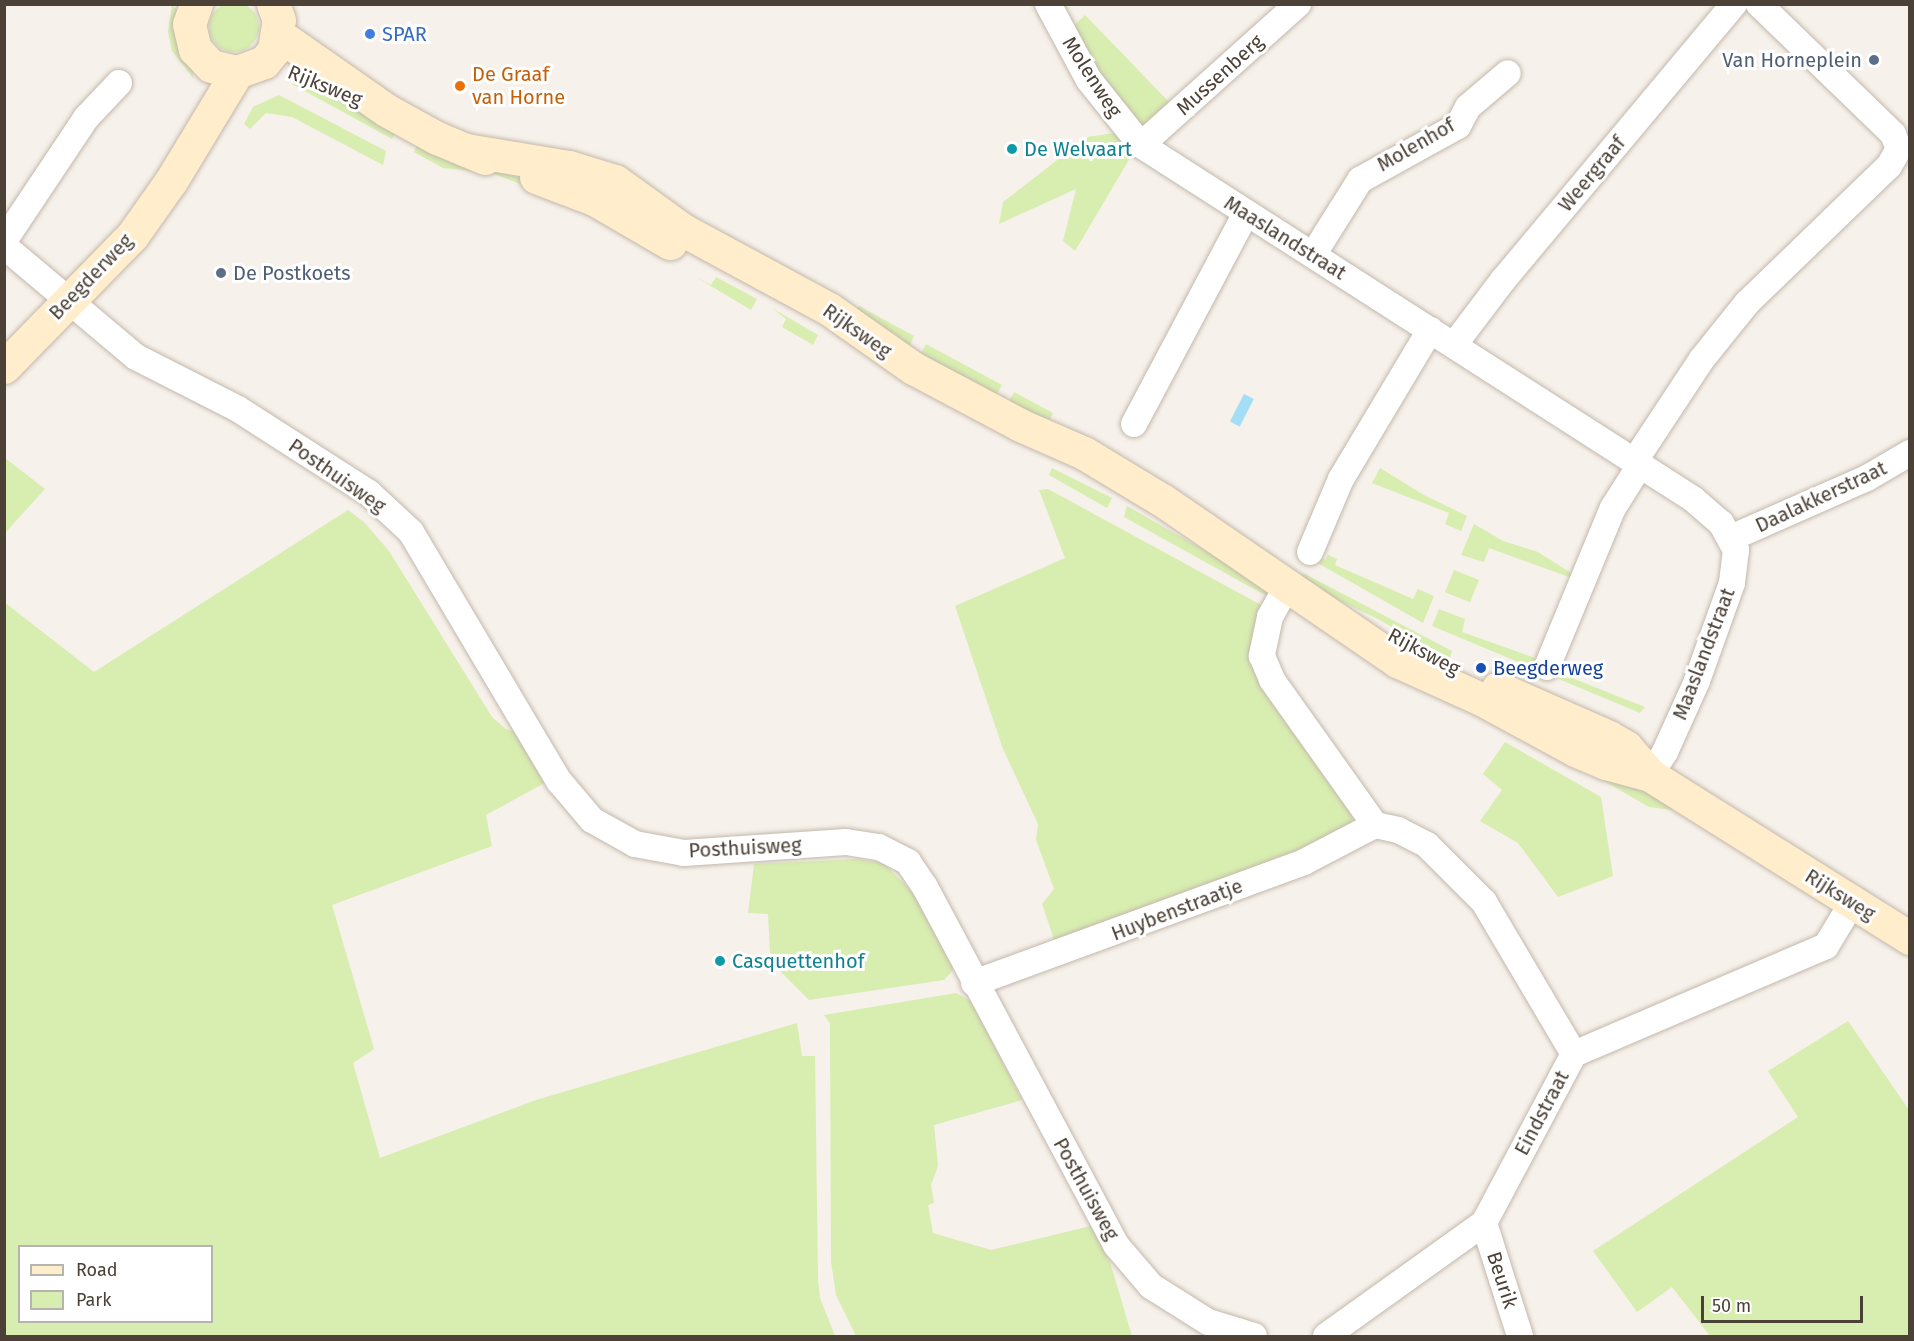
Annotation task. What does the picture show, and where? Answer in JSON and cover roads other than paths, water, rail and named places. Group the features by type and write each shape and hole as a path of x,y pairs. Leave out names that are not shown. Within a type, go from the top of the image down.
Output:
{"main road":[{"path":"189,8 190,34 204,61"},
{"name":"Rijksweg","path":"204,61 219,70 263,43 386,110 466,150 569,166 615,181 683,230 829,309 913,368 1020,425 1084,453 1162,500 1286,588 1355,614 1449,667 1586,724 1626,747 1650,775 1910,938"},
{"name":"Beegderweg","path":"4,367 132,236 263,43"},
{"name":"Beegderweg","path":"171,181 204,61"}],"street":[{"name":"Molenweg","path":"1048,4 1089,80 1142,145"},
{"name":"Mussenberg","path":"1142,145 1298,4"},
{"name":"Weergraaf","path":"1454,345 1504,279 1734,4"},
{"path":"1547,667 1613,508 1637,464 1702,359 1747,303 1889,166 1899,149 1893,134 1759,4"},
{"name":"Molenhof","path":"1313,255 1360,180 1458,126 1468,107 1508,73"},
{"path":"4,243 86,118 119,83"},
{"name":"Maaslandstraat","path":"1142,145 1693,499 1721,523 1731,538 1736,564 1724,611 1665,752 1650,775"},
{"path":"1134,424 1246,213"},
{"name":"Posthuisweg","path":"4,243 136,357 238,409 369,493 411,532 559,780 592,820 635,844 684,853 846,842 879,847 908,861 925,887 974,983 1116,1245 1151,1286 1208,1322 1254,1336"},
{"path":"1310,552 1341,479 1430,330"},
{"name":"Daalakkerstraat","path":"1731,538 1867,478 1910,453"},
{"path":"1286,588 1270,616 1262,656 1272,680 1375,825 1398,830 1427,845 1484,902 1574,1054"},
{"name":"Huybenstraatje","path":"974,983 1060,955 1304,862 1375,825"},
{"name":"Eindstraat","path":"1326,1336 1484,1222 1574,1054 1826,946 1852,903"},
{"name":"Beurik","path":"1484,1222 1520,1336"}],"water":[{"path":"1244,394 1254,399 1240,427 1230,422"}],"place":[{"name":"SPAR","path":"370,34"},
{"name":"Van Horneplein","path":"1874,60"},
{"name":"De Graaf van Horne","path":"460,86"},
{"name":"De Welvaart","path":"1012,149"},
{"name":"De Postkoets","path":"221,273"},
{"name":"Beegderweg","path":"1481,668"},
{"name":"Casquettenhof","path":"720,961"}]}
